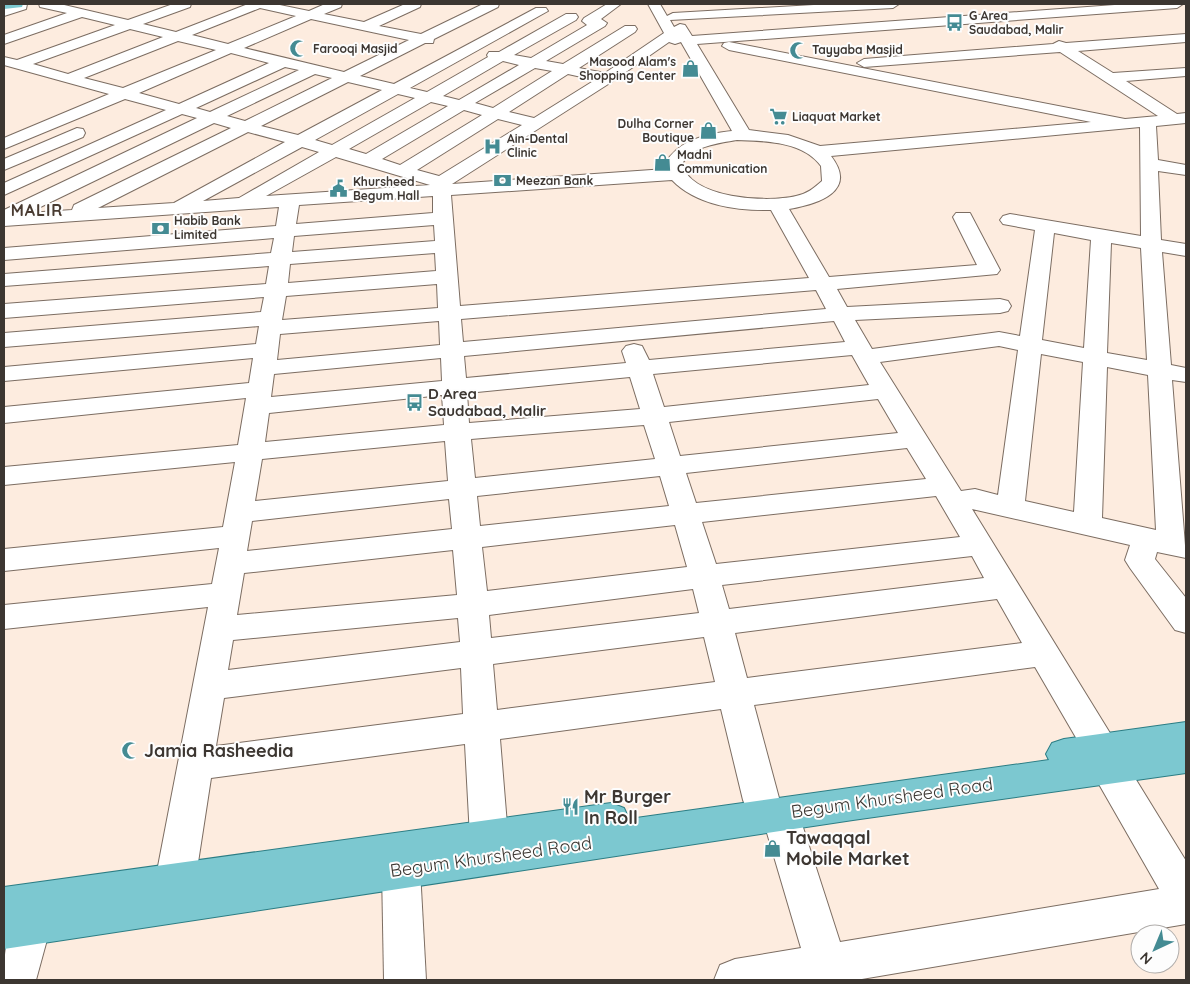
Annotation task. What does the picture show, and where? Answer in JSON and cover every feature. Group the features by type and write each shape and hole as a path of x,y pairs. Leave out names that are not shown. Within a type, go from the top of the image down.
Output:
{"main road":[{"path":"4,5 17,4"},
{"name":"Begum Khursheed Road","path":"13,920 135,898 401,870 632,827 1105,758 1186,737"},
{"name":"Begum Khursheed Road","path":"1105,758 1186,757"},
{"name":"Begum Khursheed Road","path":"135,898 175,882 489,837 632,827"}],"street":[{"path":"4,12 21,6 21,4"},
{"path":"4,54 146,4"},
{"path":"72,87 175,37 258,4 290,7 309,15 608,78"},
{"path":"4,144 336,4"},
{"path":"365,27 415,4"},
{"path":"367,161 534,63 594,22 615,4"},
{"path":"442,186 536,123 608,78 674,24 722,4"},
{"path":"403,171 565,69 640,30 674,24 786,7 893,4 977,70"},
{"path":"674,24 818,37 925,29 1019,19 1105,6 1177,4"},
{"path":"4,25 51,5 150,31 536,123"},
{"path":"68,216 421,39 503,5"},
{"path":"119,212 128,203 366,82 446,44 503,5"},
{"path":"818,37 925,29 1019,19 1128,19 1105,6"},
{"path":"183,50 290,7"},
{"path":"786,7 848,67"},
{"path":"10,63 126,25 189,9"},
{"path":"96,51 150,31 189,9"},
{"path":"175,208 471,50 541,10 570,10 594,22 640,30"},
{"path":"240,204 502,56 570,10"},
{"path":"337,21 360,11"},
{"path":"4,40 80,13"},
{"path":"1019,19 1134,93 1180,118"},
{"path":"988,39 1019,19 1144,28 1186,52"},
{"path":"391,32 408,24"},
{"path":"674,24 848,67 1122,124"},
{"path":"674,24 734,136"},
{"path":"848,67 1186,38"},
{"path":"229,67 255,56"},
{"path":"1057,64 1106,61"},
{"path":"42,72 69,62"},
{"path":"4,190 283,62"},
{"path":"10,63 42,72 72,87 94,86 267,132 403,171 442,186"},
{"path":"7,215 313,69"},
{"path":"1111,78 1186,72"},
{"path":"94,86 120,76"},
{"path":"992,81 1021,103"},
{"path":"132,109 176,90"},
{"path":"1134,93 1160,91"},
{"path":"816,152 1180,118"},
{"path":"1148,121 1150,243 1168,543"},
{"path":"4,165 95,125"},
{"path":"734,136 780,138 816,152 828,162 834,172 831,183 820,193 802,200 777,204 753,204 712,196 687,185 677,174 674,164 678,155 687,148 700,141 734,136"},
{"path":"1149,164 1186,170"},
{"path":"7,215 68,216 290,200 442,186 677,174"},
{"path":"442,186 446,277 457,432 473,605 489,837"},
{"path":"175,882 250,453 290,200"},
{"path":"777,204 885,391 1005,587 1186,897"},
{"path":"4,246 7,215"},
{"path":"4,415 265,360 449,314 990,270 963,217"},
{"path":"4,280 283,245 444,218"},
{"path":"1010,220 1186,250"},
{"path":"1010,507 1045,225"},
{"path":"1088,524 1101,234"},
{"path":"4,254 283,245 445,246"},
{"path":"4,311 446,277"},
{"path":"620,301 653,416 705,576 734,693 771,807 830,972"},
{"path":"4,374 452,351 841,314 1000,306"},
{"path":"4,340 265,360 454,386 639,369 862,352 999,338 1186,375"},
{"path":"4,476 457,432 653,416 885,391"},
{"path":"4,560 462,489 915,439"},
{"path":"230,564 685,515 949,493 1168,543"},
{"path":"1168,543 1140,560 1186,621"},
{"path":"218,629 473,605 705,576 980,545"},
{"path":"209,686 1005,587"},
{"path":"4,617 225,594"},
{"path":"195,764 1044,653"},
{"path":"401,870 405,980"},
{"path":"735,980 830,972 1186,904"},
{"path":"13,920 15,980"}],"place":[{"name":"G Area Saudabad, Malir","path":"955,23"},
{"name":"Farooqi Masjid","path":"299,49"},
{"name":"Tayyaba Masjid","path":"798,50"},
{"name":"Masood Alam's Shopping Center","path":"690,69"},
{"name":"Liaquat Market","path":"778,117"},
{"name":"Dulha Corner Boutique","path":"708,131"},
{"name":"Ain-Dental Clinic","path":"493,146"},
{"name":"Madni Communication","path":"663,162"},
{"name":"Meezan Bank","path":"502,181"},
{"name":"Khursheed Begum Hall","path":"339,189"},
{"name":"Habib Bank Limited","path":"160,228"},
{"name":"D Area Saudabad, Malir","path":"414,403"},
{"name":"Jamia Rasheedia","path":"130,751"},
{"name":"Mr Burger In Roll","path":"570,807"},
{"name":"Tawaqqal Mobile Market","path":"772,848"}],"district":[{"name":"MALIR","path":"37,210"}]}
